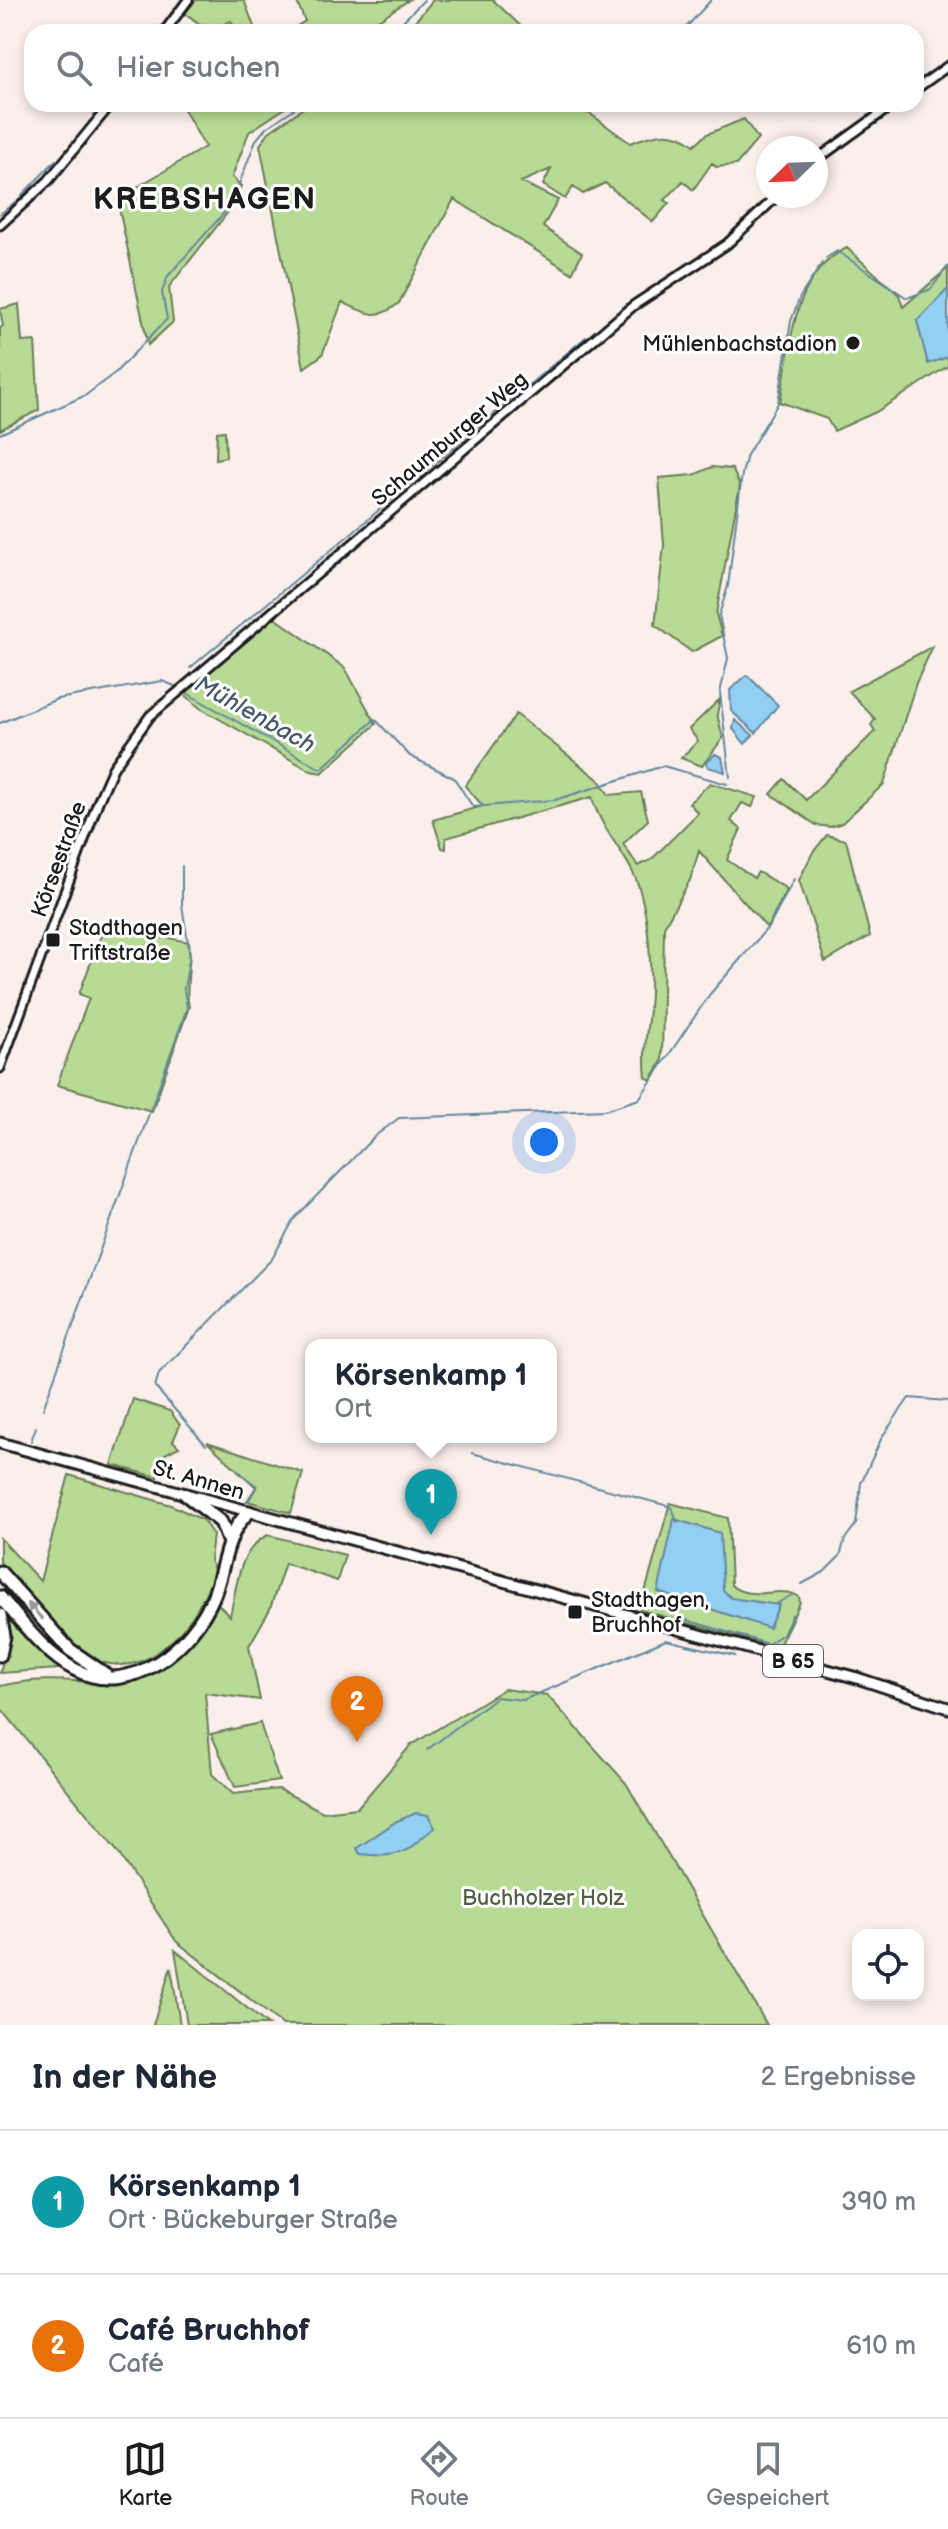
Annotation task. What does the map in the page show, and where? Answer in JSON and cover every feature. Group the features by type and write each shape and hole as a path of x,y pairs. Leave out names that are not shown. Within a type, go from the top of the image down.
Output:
{"highway":[{"path":"186,1495 221,1522 229,1544"},
{"path":"0,1597 54,1657 86,1675 113,1678 148,1669 175,1650 193,1631 214,1595 235,1527 249,1512"},
{"path":"0,1572 69,1649 113,1678"},
{"path":"0,1615 4,1636 0,1655"}],"main road":[{"name":"St. Annen","path":"0,1443 857,1678 948,1708"}],"street":[{"path":"170,24 188,0"},
{"path":"924,83 948,66"},
{"path":"0,225 48,181 104,112"},
{"path":"828,151 883,112"},
{"name":"Schaumburger Weg","path":"150,716 179,688 633,306 727,244 764,208"},
{"name":"Körsestraße","path":"0,1068 98,802 113,768 150,716"}],"green space":[{"path":"196,0 244,0 253,24 233,24 231,21 200,24 185,13"},
{"path":"296,0 409,0 372,24 300,24 305,21"},
{"path":"433,0 493,0 518,24 413,24"},
{"path":"185,112 279,112 249,132 232,177 241,186 232,207 169,287 173,322 148,345 117,199 205,147"},
{"path":"298,112 583,112 589,113 630,143 671,134 694,145 707,134 744,119 756,136 756,141 736,165 716,167 712,163 693,190 683,181 665,200 669,203 653,222 605,183 583,194 573,187 565,199 543,185 551,169 521,182 558,200 543,227 582,253 572,273 454,199 399,303 384,312 371,314 342,302 322,355 304,368 260,145 269,132"},
{"name":"Mühlenbachstadion","path":"847,248 899,295 903,307 948,268 948,366 876,412 834,431 827,419 780,402 791,336 804,294 814,275 828,260"},
{"path":"19,304 22,342 35,341 39,410 0,430 0,328 3,326 0,309"},
{"path":"225,431 226,457 216,459 217,432"},
{"path":"712,467 732,469 740,485 716,614 722,636 692,652 655,625 664,545 659,478 694,475"},
{"path":"274,617 345,668 376,724 322,773 311,771 200,708 184,694 185,689"},
{"path":"933,646 916,683 884,784 842,823 830,827 816,825 771,794 784,779 806,800 875,731 871,725 875,719 849,691"},
{"path":"720,699 717,714 723,738 702,766 681,758 698,741 689,729"},
{"path":"516,714 599,780 609,795 641,792 648,820 623,844 638,866 651,860 698,813 689,803 710,783 757,797 752,807 742,803 731,821 741,829 727,860 754,878 758,872 787,889 767,928 699,851 690,880 664,927 662,1061 651,1080 646,1077 645,1068 650,965 643,905 636,879 602,822 592,797 446,838 446,849 442,848 433,820 483,806 465,786"},
{"path":"827,835 846,840 870,936 825,962 799,880 813,852"},
{"path":"105,925 189,942 189,1007 152,1111 57,1085 89,998 79,994"},
{"path":"133,1399 170,1411 180,1425 173,1441 179,1447 165,1454 158,1477 112,1465"},
{"path":"207,1442 303,1473 291,1513 247,1501 256,1487"},
{"path":"69,1475 171,1505 203,1520 213,1535 210,1560 215,1572 205,1595 177,1636 158,1652 134,1664 111,1664 89,1656 68,1642 0,1562 0,1538 40,1581"},
{"path":"670,1503 728,1518 731,1585 747,1593 783,1592 799,1597 800,1602 778,1648 640,1610"},
{"name":"Buchholzer Holz","path":"268,1535 345,1555 337,1581 285,1563 270,1609 249,1646 260,1700 205,1693 212,1774 233,1794 279,1789 323,1812 357,1808 411,1745 504,1689 547,1695 626,1783 767,2025 283,2025 176,1941 117,1851 0,1707 0,1686 36,1681 121,1682 145,1677 168,1664 191,1640 215,1601 230,1616 245,1559 250,1549"},
{"path":"8,1612 59,1666 58,1669 0,1673 9,1636"},
{"path":"260,1723 279,1781 235,1787 211,1734"},
{"path":"175,1950 268,2025 187,2025"},
{"path":"171,1967 180,2025 153,2025"}],"water":[{"path":"948,289 948,357 928,364 917,321"},
{"path":"747,675 778,705 756,733 731,711 730,690"},
{"path":"735,720 753,735 745,744 733,729"},
{"path":"715,754 722,757 725,772 708,767 706,763"},
{"path":"674,1519 720,1533 723,1590 731,1598 779,1605 769,1628 658,1592"},
{"path":"416,1813 428,1815 435,1828 410,1848 393,1854 360,1854 357,1848 397,1821"}],"waterway":[{"path":"165,24 182,0"},
{"path":"400,24 424,0"},
{"path":"689,24 711,0"},
{"path":"63,156 98,112"},
{"path":"0,434 86,395 116,372 167,319 162,292 168,276 231,205 256,140 266,128 289,112"},
{"path":"22,195 56,160"},
{"path":"0,214 15,202"},
{"name":"Mühlenbach","path":"826,258 837,251 907,298 931,289 948,266"},
{"name":"Mühlenbach","path":"730,777 720,693 728,658 719,615 728,586 742,474 747,455 778,403 791,321 800,297 822,263"},
{"path":"190,668 586,337"},
{"name":"Mühlenbach","path":"0,723 57,699 162,681 180,688"},
{"name":"Mühlenbach","path":"185,692 321,769 375,719 410,756 454,778 473,807 555,800 663,766 727,784"},
{"path":"43,1409 187,1008 184,989 190,955 182,905 182,866"},
{"path":"206,1445 155,1387 159,1373 272,1259 294,1219 375,1136 399,1118 605,1110 639,1099 710,994 770,925 794,879"},
{"path":"802,1584 824,1572 840,1556 845,1539 856,1524 861,1483 882,1437 909,1398 948,1401"},
{"path":"31,1441 36,1427"},
{"path":"472,1453 672,1507 677,1522"},
{"path":"238,1472 257,1486 249,1500"},
{"path":"776,1604 792,1595"},
{"path":"683,1619 768,1644 783,1634 792,1615"},
{"path":"427,1750 496,1697 523,1700 666,1640 735,1656"}],"place":[{"name":"Mühlenbachstadion","path":"853,343"},
{"name":"Stadthagen Triftstraße","path":"53,940"},
{"name":"Körsenkamp 1","path":"431,1535"},
{"name":"Stadthagen, Bruchhof","path":"575,1612"},
{"name":"Café Bruchhof","path":"357,1742"}],"district":[{"name":"KREBSHAGEN","path":"205,199"}]}
